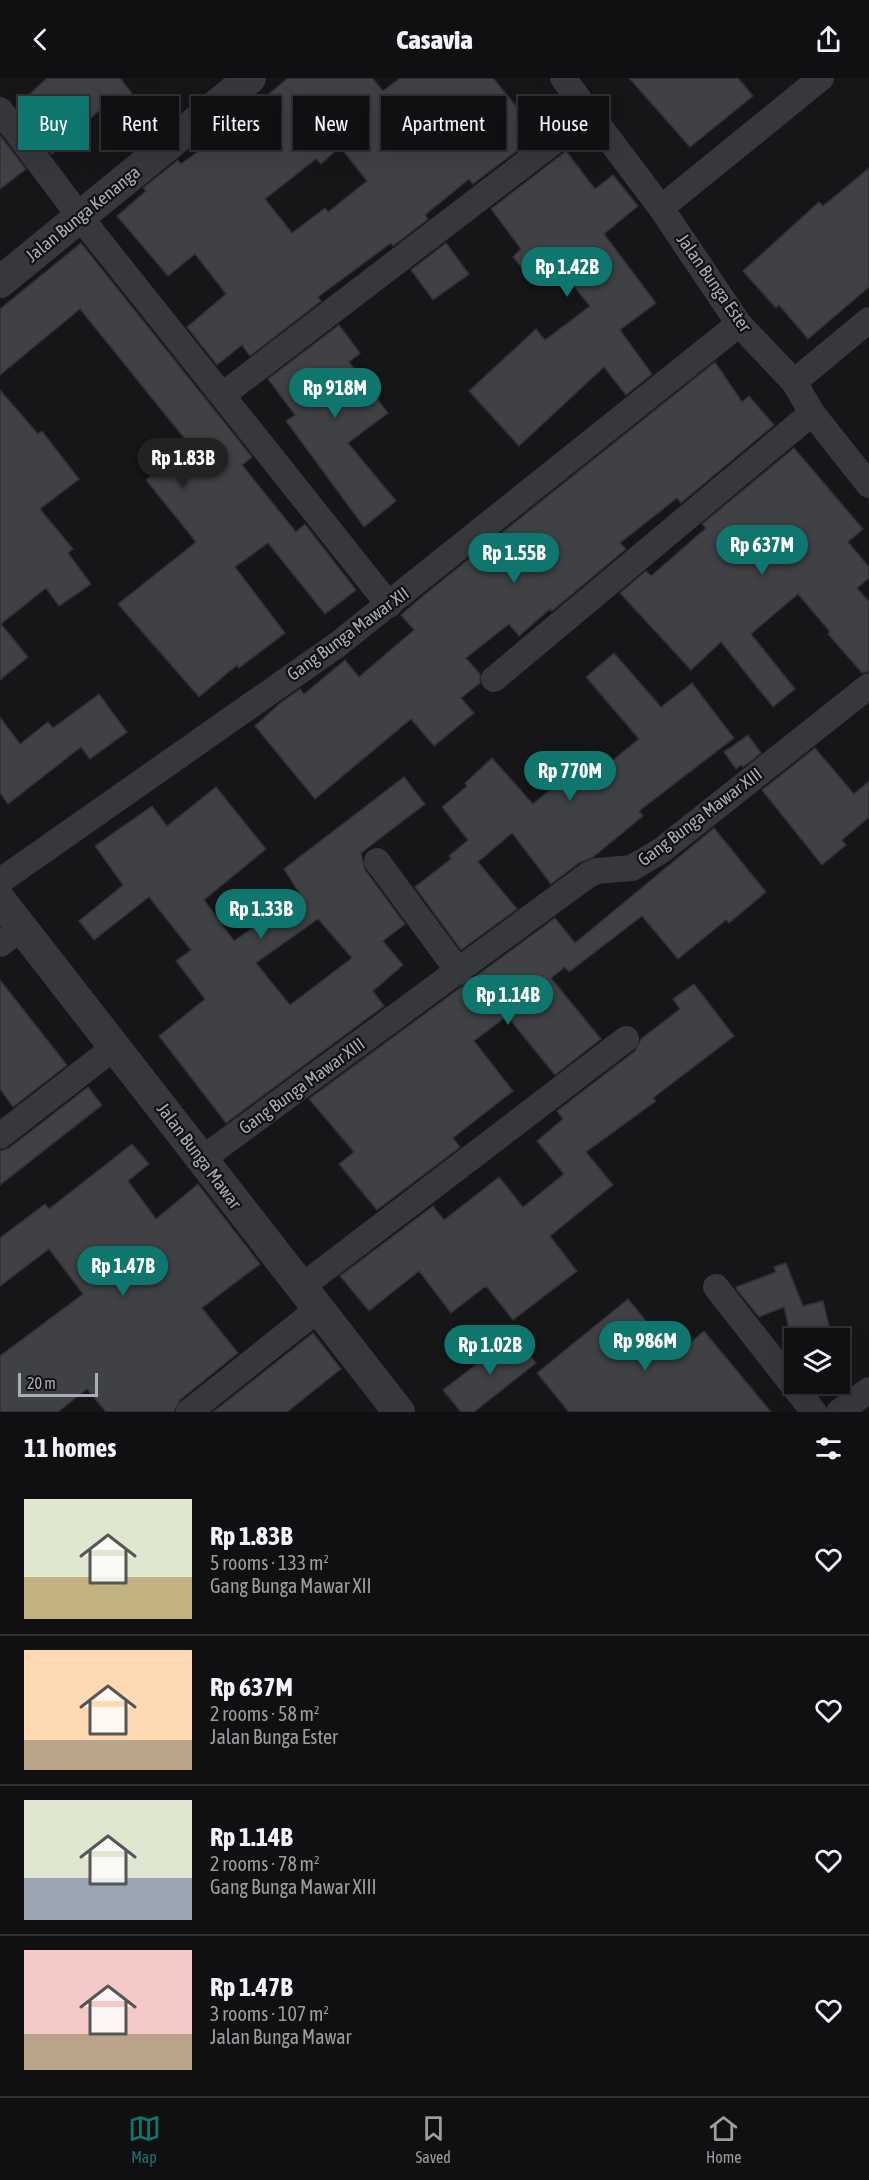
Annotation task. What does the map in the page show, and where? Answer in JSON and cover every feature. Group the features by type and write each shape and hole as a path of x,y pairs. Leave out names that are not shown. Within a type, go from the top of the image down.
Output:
{"street":[{"name":"Jalan Bunga Kenanga","path":"0,282 250,78"},
{"name":"Jalan Bunga Ester","path":"563,78 577,96"},
{"path":"661,208 821,78"},
{"path":"0,110 80,217 224,394 389,605"},
{"name":"Jalan Bunga Ester","path":"609,137 661,208 739,324 794,382 813,413 869,485"},
{"path":"224,394 543,150"},
{"path":"794,382 869,320"},
{"name":"Gang Bunga Mawar XII","path":"0,881 389,605 739,324"},
{"path":"494,679 813,413"},
{"name":"Gang Bunga Mawar XIII","path":"202,1159 459,972 506,933 588,875 597,871 632,868 662,850 869,686"},
{"path":"377,861 459,972"},
{"name":"Jalan Bunga Mawar","path":"0,900 11,936 116,1046 309,1299 399,1412"},
{"path":"189,1412 309,1299 626,1039"},
{"path":"0,1136 116,1046"},
{"path":"716,1287 814,1412"},
{"path":"839,1412 869,1390"}],"building":[{"path":"47,78 120,78 134,96 101,96 101,109 89,120 89,96 28,96"},
{"path":"288,78 372,78 383,91 400,78 493,78 518,108 518,150 473,184 469,179 425,215 428,219 393,246 391,243 318,297 321,301 250,356 242,345 217,365 187,327 226,294 195,254 168,276 117,216 146,191 143,188 178,160 181,164 200,150 281,150 281,96 266,96","holes":["293,96 369,96 369,150 342,150 367,181 328,212 325,208 292,233 265,199 316,159 321,164 337,150 293,150"]},
{"path":"629,78 738,78 753,96 690,147"},
{"path":"0,135 26,169 0,189"},
{"path":"566,151 595,189 613,175 638,206 604,234 656,303 620,330 652,374 626,395 604,367 519,446 469,391 536,329 545,340 590,306 549,256 527,274 513,257 521,249 491,209"},
{"path":"869,168 869,287 808,339 779,305 776,308 743,271 819,202 823,206"},
{"path":"81,243 252,457 242,465 296,532 305,524 356,590 325,614 268,543 235,567 285,633 239,668 237,665 199,697 118,604 196,542 146,480 189,444 80,309 0,375 0,309"},
{"path":"446,243 469,274 433,300 411,270"},
{"path":"339,325 360,353 349,362 388,413 348,443 396,501 364,527 286,421 295,415 268,379"},
{"path":"715,362 742,402 749,396 774,425 681,503 677,498 620,543 626,549 519,636 509,624 466,658 480,674 480,683 461,698 474,713 434,746 411,719 315,799 255,726 279,704 300,689 304,694 345,660 359,677 414,630 401,615"},
{"path":"0,390 38,434 42,431 79,479 40,509 73,549 68,553 91,584 59,606 46,588 1,624 28,657 0,680"},
{"path":"794,448 863,529 848,542 869,567 869,578 857,588 869,602 869,671 862,673 828,634 830,632 798,594 751,634 795,689 773,707 721,642 691,670 620,593 646,571 651,576 706,528 702,524"},
{"path":"614,653 661,707 692,683 734,738 639,811 643,816 593,857 579,863 551,884 512,833 478,862 517,909 461,950 415,887 451,859 449,856 468,840 442,807 467,786 465,783 492,758 533,804 592,755 603,768 639,739 586,677"},
{"path":"99,694 127,732 90,759 81,747 8,804 0,793 0,717 20,744 48,722 53,728"},
{"path":"748,735 761,753 743,767 741,765 736,769 724,752"},
{"path":"815,748 854,794 869,781 869,817 842,840 846,845 822,865 762,790"},
{"path":"404,777 425,804 361,853 365,870 405,924 383,941 403,965 373,991 384,1006 226,1123 159,1036 205,999 176,961 191,950 149,897 94,940 79,921 123,885 95,846 152,806 167,826 216,787 266,849 204,900 234,941 300,894 284,869","holes":["318,919 352,958 290,1005 256,963"]},
{"path":"714,828 766,892 729,923 726,920 678,959 642,916 569,972 565,967 551,978 601,1039 555,1075 507,1016 474,1041 513,1091 453,1138 460,1147 377,1210 339,1164 354,1152 309,1099 555,918 575,943"},
{"path":"0,980 67,1065 13,1107 0,1089"},
{"path":"694,984 734,1036 653,1098 656,1101 586,1152 613,1185 550,1236 577,1271 513,1320 486,1286 451,1313 419,1271 369,1311 340,1276 433,1206 444,1220 499,1177 523,1207 564,1174 537,1141 563,1119 557,1111 635,1051 641,1039 680,1009 673,999"},
{"path":"88,1087 102,1105 0,1185 0,1151 9,1148"},
{"path":"132,1144 149,1164 128,1181 156,1219 198,1184 260,1264 202,1308 238,1353 180,1400 174,1412 106,1412 87,1389 58,1412 0,1412 0,1356 83,1294 49,1249 0,1286 0,1238 45,1204 49,1209"},
{"path":"786,1263 803,1306 823,1301 830,1328 789,1328 784,1307 759,1317 736,1287 776,1272 774,1267"},
{"path":"628,1299 675,1356 704,1331 771,1412 569,1412 537,1373"},
{"path":"313,1333 341,1369 287,1412 213,1412"},
{"path":"514,1335 536,1363 474,1412 461,1412 443,1390"}]}
